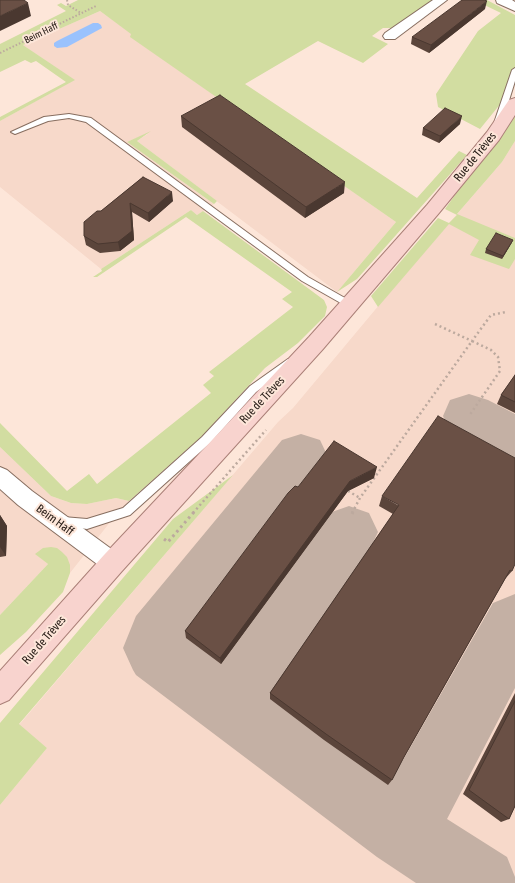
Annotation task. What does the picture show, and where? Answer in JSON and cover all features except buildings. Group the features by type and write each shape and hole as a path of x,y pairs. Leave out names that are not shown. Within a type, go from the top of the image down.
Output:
{"main road":[{"name":"Rue de Trèves","path":"0,691 113,563 316,343 433,209 494,136 515,103"}],"street":[{"path":"390,36 441,0"},
{"path":"502,0 515,7"},
{"name":"Beim Haff","path":"0,476 25,498 113,563"}],"lane":[{"path":"494,136 515,70"},
{"path":"15,132 47,119 70,116 88,120 305,279 349,304"},
{"path":"55,521 87,524 126,512 206,440 253,389 316,343"}],"path":[{"path":"67,0 68,5 81,13"},
{"name":"Beim Haff","path":"0,52 96,6"},
{"path":"352,514 360,498 491,315 506,312"},
{"path":"435,324 491,350 498,357 500,371 469,416"},
{"path":"348,491 360,498"}],"shaded area":[{"path":"100,11 132,34 131,37 396,222 337,292 137,141 149,133 127,142 214,204 197,215 191,210 101,269 0,187 0,121 74,80 23,45"},
{"path":"515,141 515,883 0,883 0,805 47,748 19,725 278,422 293,408 395,286 502,162"},
{"path":"0,447 51,496 71,503 87,504 116,498 129,501 118,512 70,573 70,565 36,554 48,564 0,615"}],"green space":[{"path":"78,0 433,0 395,28 383,28 372,36 388,44 363,63 318,41 245,84 417,198 459,151 467,155 357,279 337,292 396,222 130,37 131,34 100,11 23,45 75,80 0,121 0,117 66,82 36,61 31,63 25,60 0,72 0,44 66,11 57,5 61,3 66,6"},
{"path":"474,0 487,0 515,15 515,70 506,97 480,129 438,107 436,94 478,31 501,13"},
{"path":"515,111 515,141 502,162 457,214 515,238 515,259 509,269 470,255 479,240 449,224 378,307 371,296 438,218 449,223 457,215 445,209"},
{"path":"151,131 137,141 217,201 214,204 127,142"},
{"path":"191,210 197,215 203,211 324,300 327,307 325,316 298,343 265,368 201,437 129,501 116,498 87,504 71,503 51,496 0,447 0,423 67,491 89,474 97,484 211,393 203,385 214,376 209,372 293,307 282,299 292,292 186,217 97,277 93,277 102,271 101,269"},
{"path":"233,475 19,724 47,748 0,805 0,723 173,519"},
{"path":"43,548 57,548 62,552 67,557 70,565 70,573 63,592 26,632 0,655 0,615 48,564 35,554"}],"water":[{"path":"93,23 98,23 102,28 67,47 57,48 54,46 54,43 57,41"}],"taxiway":[{"path":"469,416 515,440"},
{"path":"301,457 158,638 155,648 158,653 402,832"},
{"path":"234,708 232,704 233,695 349,532"},
{"path":"402,832 515,624"},
{"path":"402,832 481,883"}]}
